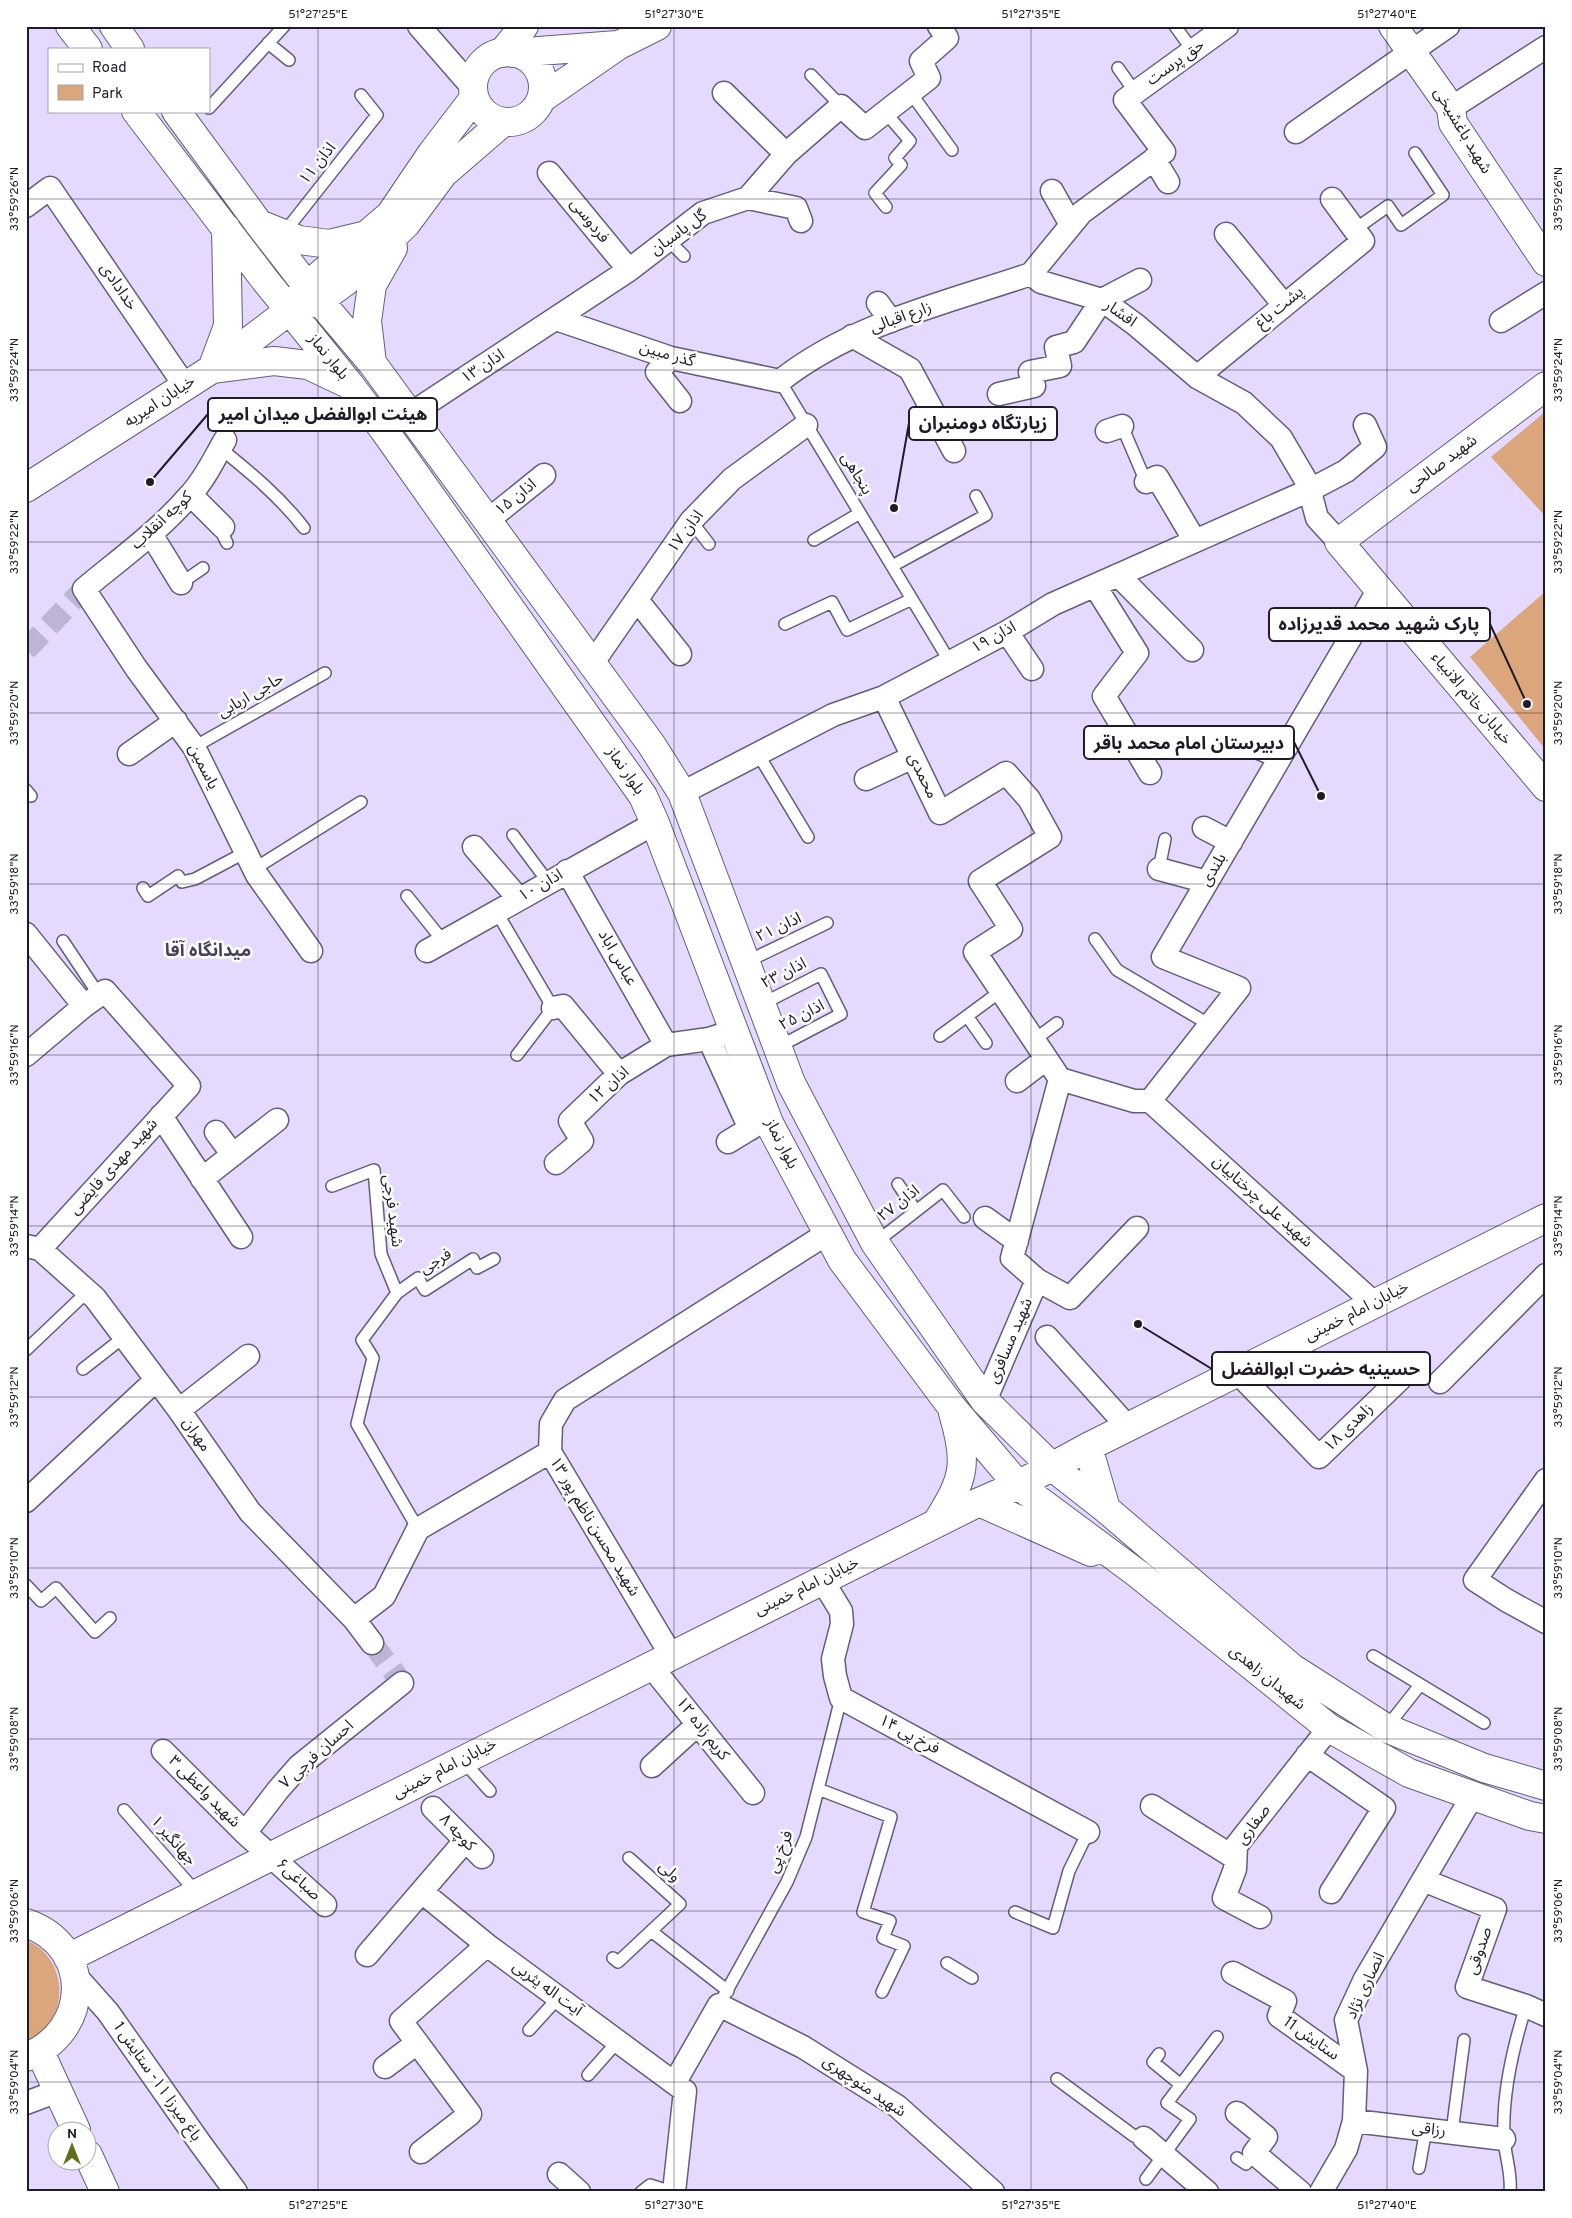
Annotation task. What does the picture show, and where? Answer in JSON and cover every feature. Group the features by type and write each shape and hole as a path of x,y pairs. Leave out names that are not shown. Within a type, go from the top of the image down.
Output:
{"main road":[{"path":"70,26 87,48"},
{"path":"114,26 129,48"},
{"path":"507,53 524,26"},
{"path":"474,93 485,114 503,122 526,118 532,113 541,99 619,45 657,26"},
{"name":"شهید باغشیخی","path":"1392,26 1451,108 1453,123 1546,262"},
{"path":"290,310 313,294 366,236 390,214 474,93 478,70 484,62 507,53 619,45"},
{"path":"507,53 528,59 538,70 543,84 541,99"},
{"name":"بلوار نماز","path":"137,112 350,385 643,796 655,823 721,1035 758,1124 828,1233 842,1260 951,1406 1018,1484"},
{"name":"بلوار نماز","path":"190,117 271,229 313,294 372,363 652,744 682,793 791,1083 875,1243 985,1401 1052,1466"},
{"path":"372,363 367,320 372,285 406,224 443,174 503,122"},
{"path":"313,294 345,282 406,224"},
{"path":"226,228 228,326 212,370 274,361 308,366 350,385"},
{"path":"271,229 299,240 329,244 366,236"},
{"name":"خیابان امیریه","path":"26,488 212,370 290,310"},
{"name":"شهید صالحی","path":"1339,542 1546,386"},
{"name":"خیابان خاتم الانبیاء","path":"1339,542 1546,787"},
{"name":"خیابان امام خمینی","path":"72,1966 197,1893 937,1522 1018,1484 1088,1447 1546,1218"},
{"path":"929,1377 957,1359"},
{"path":"937,1522 958,1486 962,1468 963,1450 951,1406"},
{"path":"1088,1447 1106,1508"},
{"name":"شهیدان زاهدی","path":"1052,1466 1106,1508 1292,1668 1386,1728 1484,1768 1546,1786"},
{"name":"شهیدان زاهدی","path":"1018,1484 1138,1574 1329,1728 1409,1773 1546,1819"},
{"path":"979,1502 1138,1574 1144,1558 1150,1555 1160,1556"},
{"path":"26,1923 38,1927 55,1940 72,1966 76,1993 73,2011 65,2027 54,2041 33,2054 58,2091 71,2120"},
{"path":"94,2170 104,2192"}],"street":[{"path":"419,26 474,93"},
{"path":"800,221 796,208 748,198 786,154 841,106 865,128 929,78 921,61 947,38 939,26"},
{"name":"حق پرست","path":"1130,96 1227,26"},
{"path":"1296,132 1351,105 1411,52 1448,26"},
{"path":"1451,108 1546,47"},
{"path":"724,93 786,154"},
{"path":"1031,274 1081,213 1164,152 1130,96"},
{"path":"1154,159 1168,182"},
{"name":"فردوسی","path":"549,173 629,270"},
{"name":"خدادادی","path":"26,206 50,188 186,386"},
{"path":"1052,191 1071,225"},
{"name":"گل پاسبان","path":"556,319 629,270 703,213 748,198"},
{"path":"1332,200 1359,235"},
{"path":"1226,234 1284,305"},
{"name":"پشت باغ","path":"1198,377 1284,305 1359,235"},
{"name":"افشار","path":"1031,274 1041,282 1102,300 1136,325 1198,377 1244,403 1281,438 1310,490 1317,518 1339,542"},
{"name":"زارع اقبالی","path":"780,381 805,361 852,336 1031,274"},
{"path":"999,394 1034,386 1030,372 1060,366 1056,347 1074,342 1102,300 1140,280"},
{"path":"1501,321 1546,293"},
{"path":"878,303 891,321"},
{"name":"گذر مبین","path":"556,319 671,358 780,381"},
{"name":"اذان ۱۳","path":"410,415 556,319"},
{"path":"852,336 910,370 954,451"},
{"path":"671,358 657,372 680,401"},
{"name":"اذان ۱۷","path":"592,664 692,521 732,479 806,425"},
{"name":"اذان ۱۹","path":"682,793 833,715 884,697 1007,632 1053,604 1310,490 1346,471 1375,447 1365,425"},
{"name":"کوچه انقلاب","path":"84,589 151,534 191,495 223,444"},
{"name":"اذان ۱۵","path":"488,521 544,475"},
{"path":"1146,482 1157,477 1195,541"},
{"path":"191,495 225,535"},
{"path":"151,534 181,583"},
{"path":"1118,575 1192,650"},
{"path":"1095,586 1137,654 1104,696 1145,765"},
{"name":"یاسمین","path":"84,589 136,668 194,747 250,861 311,951"},
{"name":"بلندی","path":"1150,1101 1238,988 1163,957 1379,589"},
{"path":"637,600 680,654"},
{"path":"1007,632 1032,669"},
{"name":"محمدی","path":"884,697 940,813 1006,773 1029,800 1050,837 980,881 1011,929 975,952 1001,991"},
{"path":"129,754 176,721"},
{"path":"866,779 913,757"},
{"name":"اذان ۱۰","path":"435,946 655,823"},
{"path":"1204,828 1231,842"},
{"path":"474,847 518,899"},
{"path":"1160,869 1207,882"},
{"name":"عباس اباد","path":"567,871 666,1045"},
{"path":"26,934 91,1001 26,1055"},
{"name":"شهید مهدی فایضی","path":"33,1248 189,1086 105,991 91,1001"},
{"path":"1001,991 1060,1080 1134,1101 1150,1101"},
{"path":"553,1008 563,1006 619,1074"},
{"name":"اذان ۱۲","path":"556,1163 582,1141 570,1121 619,1074 666,1045 721,1035"},
{"path":"1017,1081 1046,1058"},
{"path":"1060,1080 1012,1258 1037,1280 1070,1298 1137,1228"},
{"name":"شهید علی چرختابیان","path":"1150,1101 1374,1303"},
{"path":"161,1116 241,1237"},
{"path":"202,1179 277,1120"},
{"path":"728,1142 758,1124"},
{"path":"216,1132 233,1155"},
{"path":"975,1218 1017,1241"},
{"path":"550,1452 551,1424 566,1400 828,1233"},
{"name":"مهران","path":"33,1248 95,1298 179,1410 250,1512 354,1619 372,1643"},
{"path":"1440,1382 1546,1275"},
{"name":"شهید مسافری","path":"985,1401 1037,1280"},
{"path":"1047,1337 1128,1427"},
{"path":"179,1410 248,1356"},
{"name":"زاهدی ۱۸","path":"1237,1372 1319,1457 1400,1379"},
{"path":"26,1501 156,1380"},
{"name":"شهید محسن ناظم پور ۱۳","path":"418,1530 550,1452 661,1660"},
{"path":"1546,1480 1475,1580 1546,1622"},
{"path":"354,1619 384,1596 418,1530"},
{"path":"822,1580 841,1611 842,1624 833,1660 841,1698"},
{"name":"کریم زاده ۱۲","path":"661,1660 698,1724 752,1793"},
{"name":"احسان فرجی ۷","path":"245,1833 299,1766 402,1683"},
{"name":"فرخ پی ۱۴","path":"841,1698 1088,1832"},
{"path":"652,1766 698,1724"},
{"name":"صفاری","path":"1260,1917 1224,1898 1235,1869 1236,1846 1329,1728"},
{"name":"شهید واعظی ۳","path":"163,1751 245,1833"},
{"path":"1307,1755 1384,1808 1331,1892"},
{"name":"انصاری نژاد","path":"1321,2192 1334,2173 1346,2149 1354,2121 1356,2071 1346,2020 1365,1979 1473,1795"},
{"path":"1152,1806 1235,1858"},
{"name":"کوچه ۸","path":"433,1808 482,1857"},
{"path":"245,1833 271,1856"},
{"path":"367,1956 465,1841"},
{"name":"صباغی۶","path":"271,1856 325,1905"},
{"name":"صدوقی","path":"1423,1880 1495,1909 1467,1987 1536,2010"},
{"name":"آیت اله یثربی","path":"422,1892 487,1945 675,2082"},
{"path":"421,2152 470,2114 401,2021 487,1945"},
{"name":"باغ میرزا ۱۱- ستایش 1","path":"72,1966 108,2012 236,2192"},
{"name":"ستایش 11","path":"1233,1973 1286,2001 1278,2016 1356,2071"},
{"path":"673,2192 685,2091 675,2082 724,1998"},
{"name":"شهید منوچهری","path":"724,1998 897,2106 993,2192"},
{"path":"385,2067 417,2043"},
{"path":"26,2103 58,2091"},
{"path":"1237,2113 1266,2137 1245,2155 1300,2192"},
{"name":"رزاقی","path":"1354,2121 1504,2139"},
{"path":"1144,2138 1207,2192"}],"lane":[{"path":"210,107 284,26"},
{"path":"1175,26 1193,51"},
{"path":"268,43 289,60"},
{"path":"1118,68 1130,96"},
{"path":"810,75 841,106"},
{"path":"910,92 952,150"},
{"name":"اذان ۱۱","path":"271,229 377,115 361,95"},
{"path":"885,112 910,141 895,158 901,165 875,193 886,208"},
{"path":"1359,235 1388,206 1401,225 1443,196 1415,153"},
{"path":"668,240 684,256"},
{"name":"پنجاهی","path":"780,381 950,662"},
{"path":"1114,428 1146,482"},
{"path":"223,444 291,511 304,528"},
{"path":"892,566 986,515 976,496"},
{"path":"814,540 860,513"},
{"path":"692,521 709,544"},
{"path":"181,583 203,568"},
{"path":"785,624 832,602 847,630 912,599"},
{"name":"حاجی اربابی","path":"194,747 325,673"},
{"path":"1228,741 1278,762"},
{"path":"1145,765 1168,742"},
{"path":"758,754 808,837"},
{"path":"143,888 148,896 176,871 182,882 250,861 361,802"},
{"path":"513,835 548,882"},
{"path":"1160,869 1165,839"},
{"path":"407,896 435,946"},
{"path":"496,911 553,1008 517,1054"},
{"name":"اذان ۲۱","path":"746,962 827,923"},
{"path":"1095,939 1117,970 1210,1025"},
{"path":"63,942 91,1001"},
{"name":"اذان ۲۳","path":"762,1004 821,974 841,1014"},
{"path":"940,1036 1001,991"},
{"name":"اذان ۲۵","path":"778,1047 841,1014"},
{"path":"967,1016 986,1042"},
{"path":"1034,1040 1057,1023"},
{"name":"شهید فرجی","path":"332,1186 374,1170 381,1254 397,1293"},
{"path":"898,1184 916,1211"},
{"name":"اذان ۲۷","path":"875,1243 943,1190 975,1218"},
{"name":"فرجی","path":"397,1293 418,1278 425,1290 473,1259 477,1268 494,1259"},
{"path":"26,1350 88,1292"},
{"path":"397,1293 362,1340 373,1358 357,1424 418,1530"},
{"path":"83,1369 124,1337"},
{"path":"26,1585 41,1601 56,1588 95,1632 110,1618"},
{"path":"1373,1656 1484,1723"},
{"path":"1386,1728 1420,1685"},
{"name":"فرخ پی","path":"724,1998 787,1882 806,1837 841,1698"},
{"path":"462,1760 490,1791"},
{"path":"818,1789 891,1817 863,1912 890,1921 883,1938 910,1945 882,1992"},
{"name":"جهانگیر ۱","path":"124,1810 197,1893"},
{"path":"1015,1912 1053,1928 1069,1871 1088,1832"},
{"name":"ولی","path":"613,1958 618,1962 680,1904 629,1858"},
{"path":"651,1932 724,1998"},
{"path":"947,1963 972,1978"},
{"path":"529,2030 558,1998"},
{"path":"1510,2192 1508,2159 1504,2139 1510,2072 1516,2036 1536,2010"},
{"path":"1146,2179 1190,2119 1167,2103 1217,2037"},
{"path":"588,2075 618,2040"},
{"path":"1452,2132 1464,2040"},
{"path":"1160,2054 1153,2062 1181,2084"},
{"path":"1057,2079 1134,2136 1144,2138"},
{"path":"1419,2168 1426,2129"},
{"path":"641,2192 650,2185 673,2192"}],"green space":[{"path":"1546,411 1546,517 1491,457"},
{"path":"1546,591 1546,750 1470,657"},
{"path":"26,1940 40,1949 51,1961 57,1975 59,1990 57,2006 51,2020 41,2032 26,2041"}],"tunnel":[{"path":"26,650 84,589"},
{"path":"372,1643 402,1683"}],"place":[{"name":"هیئت ابوالفضل میدان امیر","path":"150,482"},
{"name":"زیارتگاه دومنبران","path":"894,508"},
{"name":"پارک شهید محمد قدیرزاده","path":"1527,704"},
{"name":"دبیرستان امام محمد باقر","path":"1321,796"},
{"name":"حسینیه حضرت ابوالفضل","path":"1138,1324"}],"district":[{"name":"میدانگاه آقا","path":"208,951"}]}
